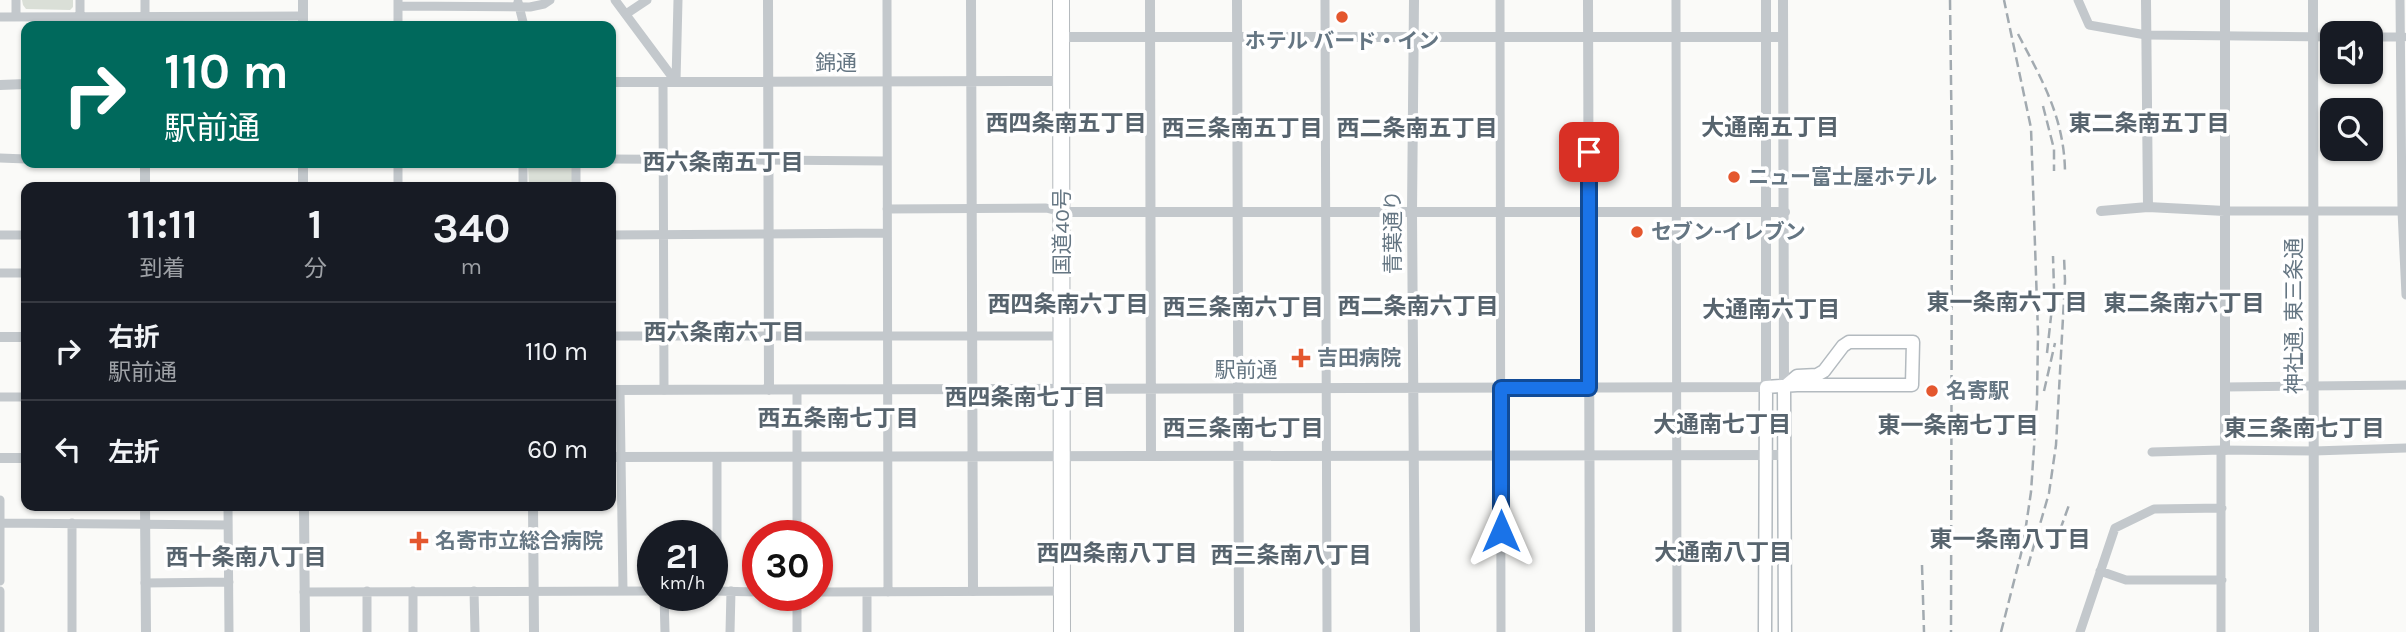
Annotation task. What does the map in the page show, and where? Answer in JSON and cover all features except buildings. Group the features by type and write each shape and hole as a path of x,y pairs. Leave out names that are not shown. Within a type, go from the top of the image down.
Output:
{"highway":[{"name":"国道40号","path":"1061,0 1062,632"}],"main road":[{"path":"1765,632 1766,387 1784,387 1797,385 1912,385 1913,342 1849,342 1824,371 1816,375 1797,376 1784,387 1785,632"}],"street":[{"path":"16,0 16,17"},
{"path":"80,0 80,17"},
{"path":"145,0 145,21"},
{"path":"303,0 303,21"},
{"path":"398,21 398,3 544,4 550,0"},
{"path":"615,0 676,82"},
{"path":"626,15 647,0"},
{"path":"676,82 678,0"},
{"path":"768,0 769,390"},
{"path":"887,0 888,592"},
{"path":"971,0 973,591"},
{"path":"1150,0 1152,456"},
{"path":"1237,0 1239,632"},
{"path":"1325,0 1327,632"},
{"name":"青葉通り","path":"1413,0 1415,632"},
{"path":"1500,0 1501,632"},
{"path":"1588,0 1590,632"},
{"path":"1676,0 1677,632"},
{"path":"1766,0 1766,387"},
{"path":"1783,0 1784,387"},
{"path":"2078,0 2089,25 2146,35 2320,37"},
{"path":"2146,0 2148,207"},
{"path":"2221,632 2225,387 2225,0"},
{"name":"神社通, 東三条通","path":"2313,0 2314,632"},
{"path":"2400,0 2403,37 2406,295"},
{"path":"519,3 523,21"},
{"path":"0,17 80,17 132,21"},
{"path":"1061,37 1783,37"},
{"path":"2383,37 2403,37"},
{"name":"錦通","path":"616,82 1061,81"},
{"path":"663,82 664,390"},
{"path":"0,85 21,84"},
{"path":"0,159 21,159"},
{"path":"616,159 887,161"},
{"path":"2101,212 2148,207 2225,211 2404,211"},
{"path":"887,209 1046,208 1062,212 1785,212"},
{"path":"616,235 887,233"},
{"path":"0,236 21,235"},
{"path":"0,272 21,273"},
{"path":"616,336 1062,335"},
{"path":"0,337 21,337"},
{"path":"2225,387 2406,385"},
{"name":"駅前通","path":"616,390 1766,387"},
{"path":"616,390 616,457 623,591"},
{"path":"797,390 797,520"},
{"path":"0,397 21,397"},
{"path":"2152,452 2406,449"},
{"path":"616,457 1784,455"},
{"path":"716,520 717,457"},
{"path":"0,458 21,458"},
{"path":"0,500 0,581"},
{"path":"2080,632 2115,528 2154,509 2222,508"},
{"path":"145,511 146,632"},
{"path":"228,511 229,632"},
{"path":"304,511 305,632"},
{"path":"533,511 534,632"},
{"path":"0,523 228,525"},
{"path":"72,523 72,632"},
{"path":"2100,571 2126,580 2222,579"},
{"path":"145,583 229,582"},
{"path":"474,590 475,632"},
{"path":"0,591 0,632"},
{"path":"413,591 414,632"},
{"path":"304,592 637,591"},
{"path":"833,592 1062,591"},
{"path":"367,592 367,632"},
{"path":"728,592 742,592"},
{"path":"730,632 731,592"},
{"path":"867,592 867,632"},
{"path":"664,611 665,632"},
{"path":"797,611 797,632"}],"shaded area":[{"path":"22,0 73,0 73,7 70,10 26,9"},
{"path":"528,168 572,168 572,182 529,182"}],"railway":[{"path":"1950,0 1951,632"},
{"path":"2001,632 2023,546 2031,492 2038,333 2031,128 2004,0"},
{"path":"2018,34 2056,116 2064,151 2065,171"},
{"path":"2043,106 2054,149 2054,171"},
{"path":"2047,353 2054,289 2053,256"},
{"path":"2028,566 2049,493 2056,445 2064,256"},
{"path":"2044,391 2055,343"},
{"path":"2055,544 2069,505"},
{"path":"1922,565 1924,632"}],"place":[{"name":"ホテル バード・イン","path":"1342,17"},
{"name":"ニュー富士屋ホテル","path":"1734,177"},
{"name":"セブン-イレブン","path":"1637,232"},
{"name":"吉田病院","path":"1301,358"},
{"name":"名寄駅","path":"1932,391"},
{"name":"名寄市立総合病院","path":"419,541"}],"district":[{"name":"西四条南五丁目","path":"1066,123"},
{"name":"東二条南五丁目","path":"2149,123"},
{"name":"大通南五丁目","path":"1770,127"},
{"name":"西三条南五丁目","path":"1242,128"},
{"name":"西二条南五丁目","path":"1417,128"},
{"name":"西六条南五丁目","path":"723,162"},
{"name":"東一条南六丁目","path":"2007,302"},
{"name":"東二条南六丁目","path":"2184,303"},
{"name":"西四条南六丁目","path":"1068,304"},
{"name":"西二条南六丁目","path":"1418,306"},
{"name":"西三条南六丁目","path":"1243,307"},
{"name":"大通南六丁目","path":"1771,309"},
{"name":"西六条南六丁目","path":"724,332"},
{"name":"西四条南七丁目","path":"1025,397"},
{"name":"西五条南七丁目","path":"838,418"},
{"name":"大通南七丁目","path":"1722,424"},
{"name":"東一条南七丁目","path":"1958,425"},
{"name":"西三条南七丁目","path":"1243,428"},
{"name":"東三条南七丁目","path":"2304,428"},
{"name":"東一条南八丁目","path":"2010,539"},
{"name":"大通南八丁目","path":"1723,552"},
{"name":"西四条南八丁目","path":"1117,553"},
{"name":"西三条南八丁目","path":"1291,555"},
{"name":"西十条南八丁目","path":"246,557"}],"route":[{"path":"1501,531 1501,388 1589,388 1589,152"}]}
